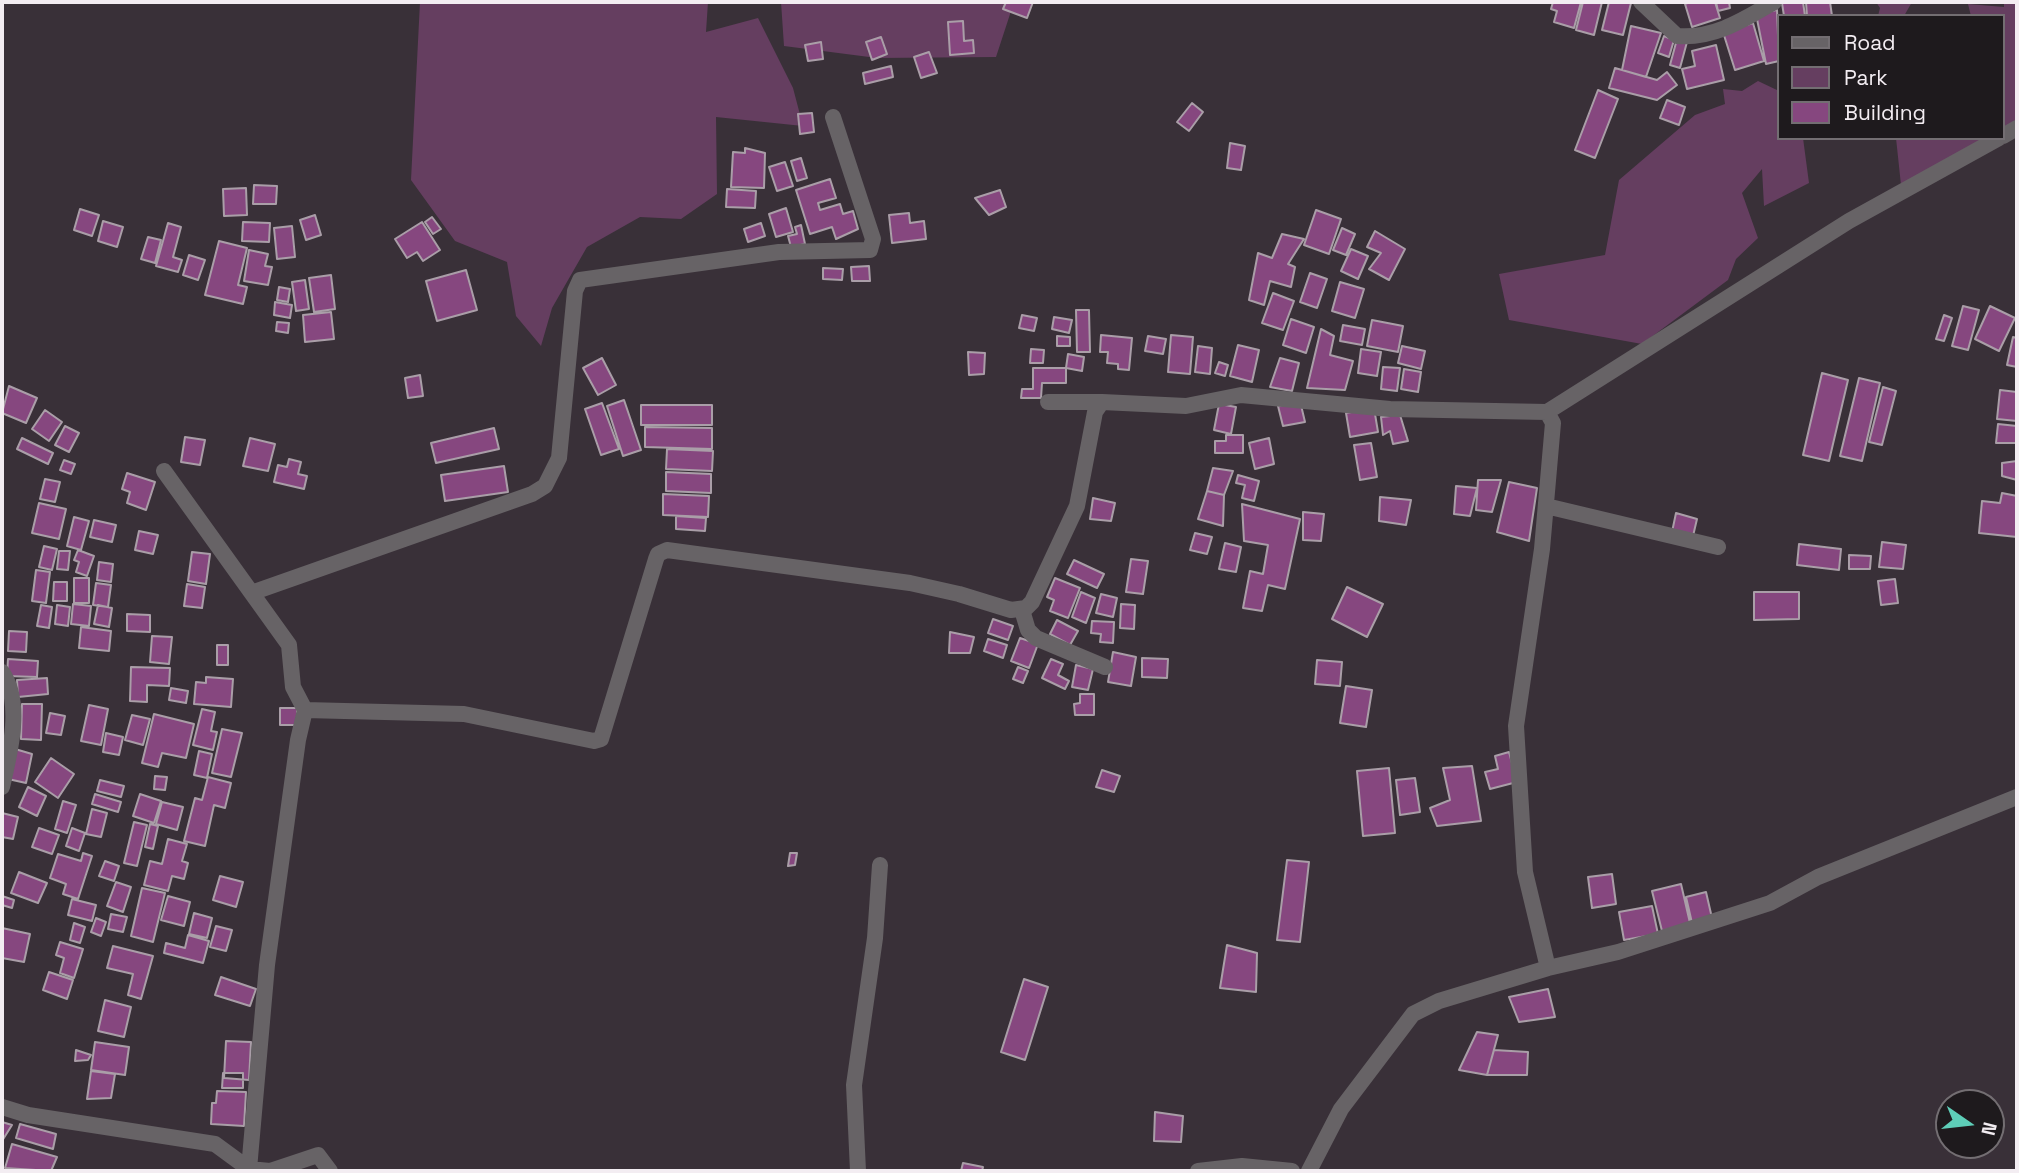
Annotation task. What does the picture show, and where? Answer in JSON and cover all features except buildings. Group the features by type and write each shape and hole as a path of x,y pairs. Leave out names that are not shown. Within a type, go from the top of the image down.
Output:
{"street":[{"path":"1641,2 1677,36 1698,38 1730,27 1774,2"},
{"path":"254,593 532,494 545,486 559,458 575,291 580,280 779,252 870,250 873,239 833,117"},
{"path":"1048,402 1186,406 1241,395 1390,409 1547,412 1849,221 1996,140"},
{"path":"305,710 461,714 543,732 594,741 601,739 656,559 658,554 667,550 910,583 959,594 1000,608 1021,610 1032,602 1077,506 1095,412 1101,402"},
{"path":"1547,412 1553,423 1546,506 1516,726 1525,872 1548,968"},
{"path":"164,471 289,645 293,687 305,710 298,740 267,965 249,1169"},
{"path":"1546,506 1718,547"},
{"path":"1021,610 1028,630 1036,638 1105,667"},
{"path":"2,672 10,684 14,735 2,787"},
{"path":"1309,1171 1341,1109 1413,1014 1439,1001 1548,968 1631,948 1770,903 1818,877 2017,797"},
{"path":"858,1171 854,1085 875,938 880,865"},
{"path":"2,1107 28,1115 215,1144 249,1169 270,1171 318,1155 330,1171"},
{"path":"1198,1171 1242,1166 1292,1171"}],"green space":[{"path":"420,2 708,2 706,32 758,18 793,88 803,126 716,117 717,194 681,219 640,217 587,247 552,308 541,346 516,316 507,262 455,241 411,180"},
{"path":"781,2 1014,2 996,57 877,58 784,46"},
{"path":"1876,2 1912,2 1905,14 1878,14 1880,8"},
{"path":"2004,2 2017,2 2017,131 2005,137 2005,14 1970,14 1968,4 2004,7"},
{"path":"1758,81 1778,91 1778,140 1803,140 1809,183 1764,206 1762,169 1742,193 1758,238 1736,259 1728,280 1642,344 1509,320 1499,274 1605,255 1619,180 1695,115 1725,104 1723,89 1742,91"},
{"path":"1896,140 1998,140 1901,185"}]}
